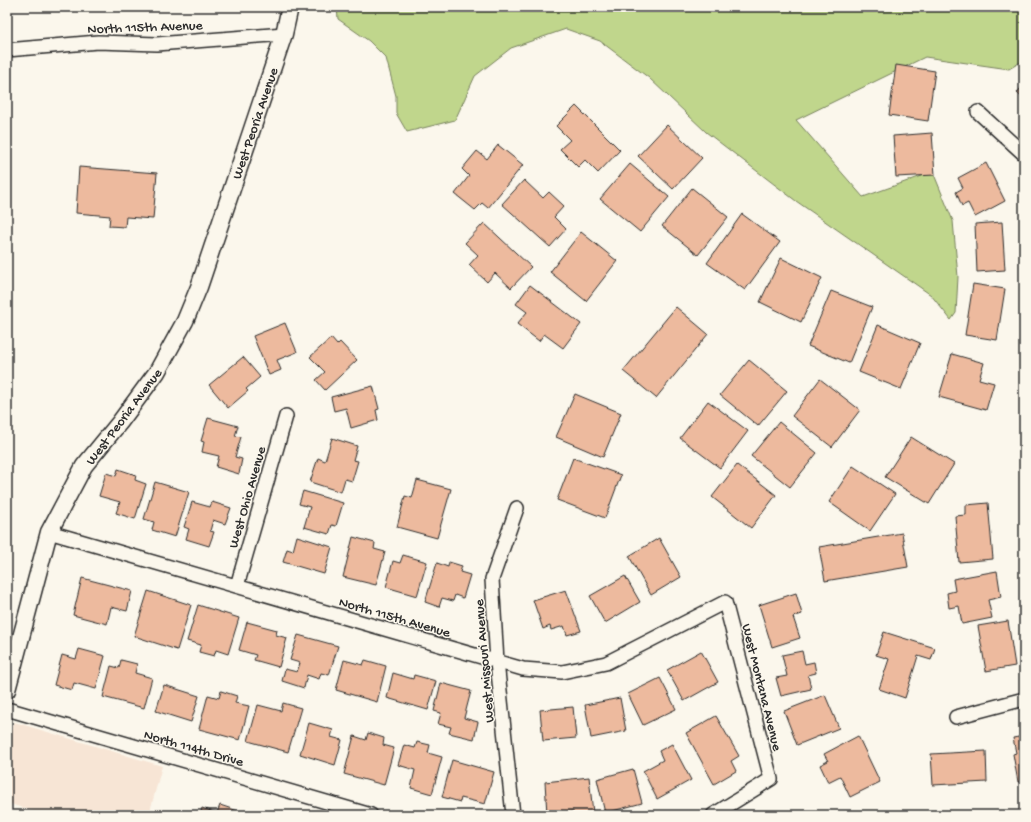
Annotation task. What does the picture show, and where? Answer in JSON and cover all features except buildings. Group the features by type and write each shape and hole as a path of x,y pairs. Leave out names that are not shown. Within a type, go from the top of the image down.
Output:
{"street":[{"name":"West Peoria Avenue","path":"7,690 49,532 84,466 120,422 157,372 184,321 199,287 284,34 290,7"},
{"name":"North 115th Avenue","path":"7,50 98,42 157,44 284,34"},
{"path":"978,112 1024,154"},
{"name":"West Ohio Avenue","path":"237,586 286,416"},
{"name":"West Missouri Avenue","path":"513,815 497,662 492,579 517,508"},
{"name":"North 115th Avenue","path":"49,532 523,669 562,672 606,663 725,602"},
{"name":"West Montana Avenue","path":"713,815 771,779 725,602"},
{"path":"956,717 1024,699"},
{"name":"North 114th Drive","path":"7,709 371,815"}],"shaded area":[{"path":"14,722 162,766 149,815 46,815 7,803 7,748"}],"green space":[{"path":"337,7 1024,7 1024,60 1009,69 925,57 796,120 863,197 933,172 953,221 958,277 956,313 951,320 931,295 796,201 706,132 649,78 600,41 566,29 511,48 475,76 455,120 407,132 396,113 396,96 386,58 369,41 338,19"}]}
